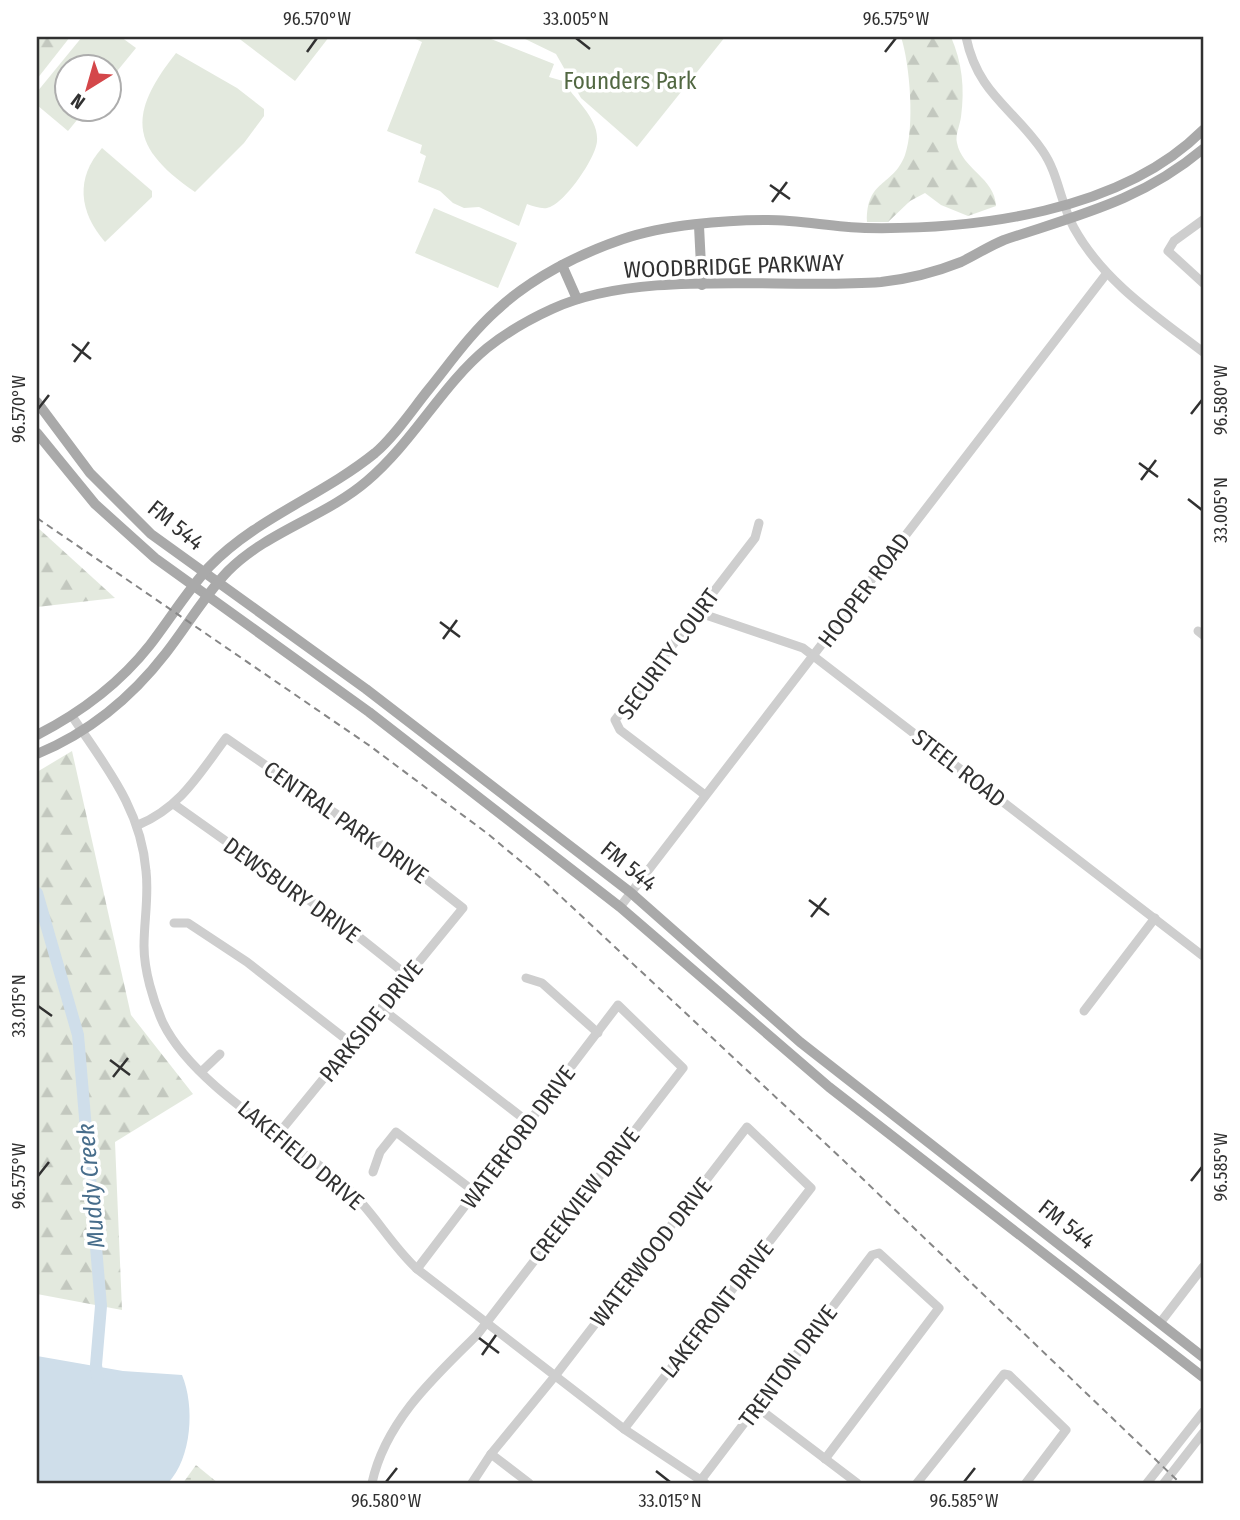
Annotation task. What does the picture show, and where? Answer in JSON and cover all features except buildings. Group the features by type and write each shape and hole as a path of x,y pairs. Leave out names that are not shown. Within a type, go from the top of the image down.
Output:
{"main road":[{"name":"WOODBRIDGE PARKWAY","path":"37,735 72,716 132,666 204,573 246,535 332,484 378,451 498,309 562,265 624,239 656,230 766,220 862,228 932,228 1065,207 1142,174 1203,130"},
{"name":"WOODBRIDGE PARKWAY","path":"37,754 82,731 139,684 218,583 251,552 354,491 389,461 456,379 496,342 525,323 577,299 660,286 882,282 927,274 1000,242 1070,220 1141,191 1175,173 1203,149"},
{"path":"699,226 702,285"},
{"path":"562,265 577,299"},
{"path":"445,369 456,379"},
{"name":"FM 544","path":"37,402 78,460 124,510 204,573 356,682 630,892 810,1050 1203,1357"},
{"name":"FM 544","path":"37,433 77,485 114,522 194,586 369,712 621,907 829,1087 1203,1377"},
{"path":"378,451 389,461"},
{"path":"288,508 298,524"},
{"path":"484,802 495,788"},
{"path":"681,957 694,963 717,981 725,984 731,981"},
{"path":"934,1169 949,1172 979,1193 989,1191"},
{"path":"1079,1281 1089,1268"}],"street":[{"path":"966,37 974,63 988,90 1044,152 1070,220 1084,246 1107,273 1144,307 1203,352"},
{"path":"1203,220 1169,247 1170,256 1203,283"},
{"name":"HOOPER ROAD","path":"621,907 1107,273"},
{"name":"SECURITY COURT","path":"705,795 620,730 615,720 755,538 759,523"},
{"name":"STEEL ROAD","path":"697,612 803,648 1203,956"},
{"name":"LAKEFIELD DRIVE","path":"72,716 120,786 138,825 147,873 144,948 152,989 163,1023 183,1053 201,1072 346,1187 394,1248 417,1269 624,1429 703,1482"},
{"name":"CENTRAL PARK DRIVE","path":"175,805 226,738 364,832 463,908"},
{"path":"138,825 175,805"},
{"name":"DEWSBURY DRIVE","path":"175,805 344,925 408,976"},
{"name":"PARKSIDE DRIVE","path":"279,1133 463,908"},
{"path":"1084,1011 1155,918"},
{"path":"174,923 188,923 247,962 352,1044"},
{"path":"526,978 542,983 598,1033"},
{"name":"WATERFORD DRIVE","path":"417,1269 618,1005 683,1068"},
{"path":"382,1009 528,1122"},
{"path":"201,1072 220,1054"},
{"name":"CREEKVIEW DRIVE","path":"372,1483 393,1429 447,1360 485,1323 683,1068"},
{"name":"WATERWOOD DRIVE","path":"472,1483 491,1454 555,1376 747,1127 811,1188"},
{"path":"373,1172 380,1152 396,1132 475,1192"},
{"name":"LAKEFRONT DRIVE","path":"624,1429 811,1188"},
{"name":"TRENTON DRIVE","path":"703,1482 757,1407 876,1253 939,1308 824,1459"},
{"path":"1160,1323 1203,1267"},
{"path":"917,1483 1004,1374 1066,1430 1026,1483"},
{"path":"757,1407 857,1483"},
{"path":"1147,1483 1203,1412"},
{"path":"1164,1483 1203,1433"},
{"path":"1172,1450 1183,1458"},
{"path":"491,1454 529,1483"}],"green space":[{"path":"37,37 70,37 58,52 52,52 52,60 37,79"},
{"path":"82,37 121,37 136,48 122,65 122,52 70,52"},
{"path":"237,37 329,37 295,81"},
{"path":"411,37 486,37 554,64 549,77 563,81 590,117 597,133 591,158 562,199 547,208 527,204 519,226 479,207 464,208 453,203 440,191 418,182 426,156 420,153 422,145 387,131 422,42"},
{"name":"Founders Park","path":"521,37 725,37 637,147 581,98 556,54"},
{"path":"901,37 951,37 958,56 962,86 957,143 965,160 990,188 996,206 968,216 941,205 925,193 910,201 888,222 867,222 868,208 875,190 900,165 908,143 910,96"},
{"path":"176,53 237,88 264,109 264,116 244,143 195,192 157,160 147,144 143,128 149,94"},
{"path":"52,74 52,118 37,105 37,92"},
{"path":"57,122 75,122 68,131"},
{"path":"102,148 152,191 152,197 105,242 90,219 84,195 87,171"},
{"path":"434,208 517,243 498,288 415,253"},
{"path":"37,527 115,598 37,607"},
{"path":"72,751 131,1015 193,1094 115,1142 122,1310 37,1294 37,772"},
{"path":"196,1465 218,1483 183,1483"}],"water":[{"path":"37,1356 123,1371 182,1375 189,1401 189,1431 182,1460 168,1483 37,1483"}],"waterway":[{"name":"Muddy Creek","path":"37,893 78,1035 101,1306 96,1365 98,1379"}],"railway":[{"path":"37,518 370,746 488,834 542,879 842,1159 1180,1483"}]}
